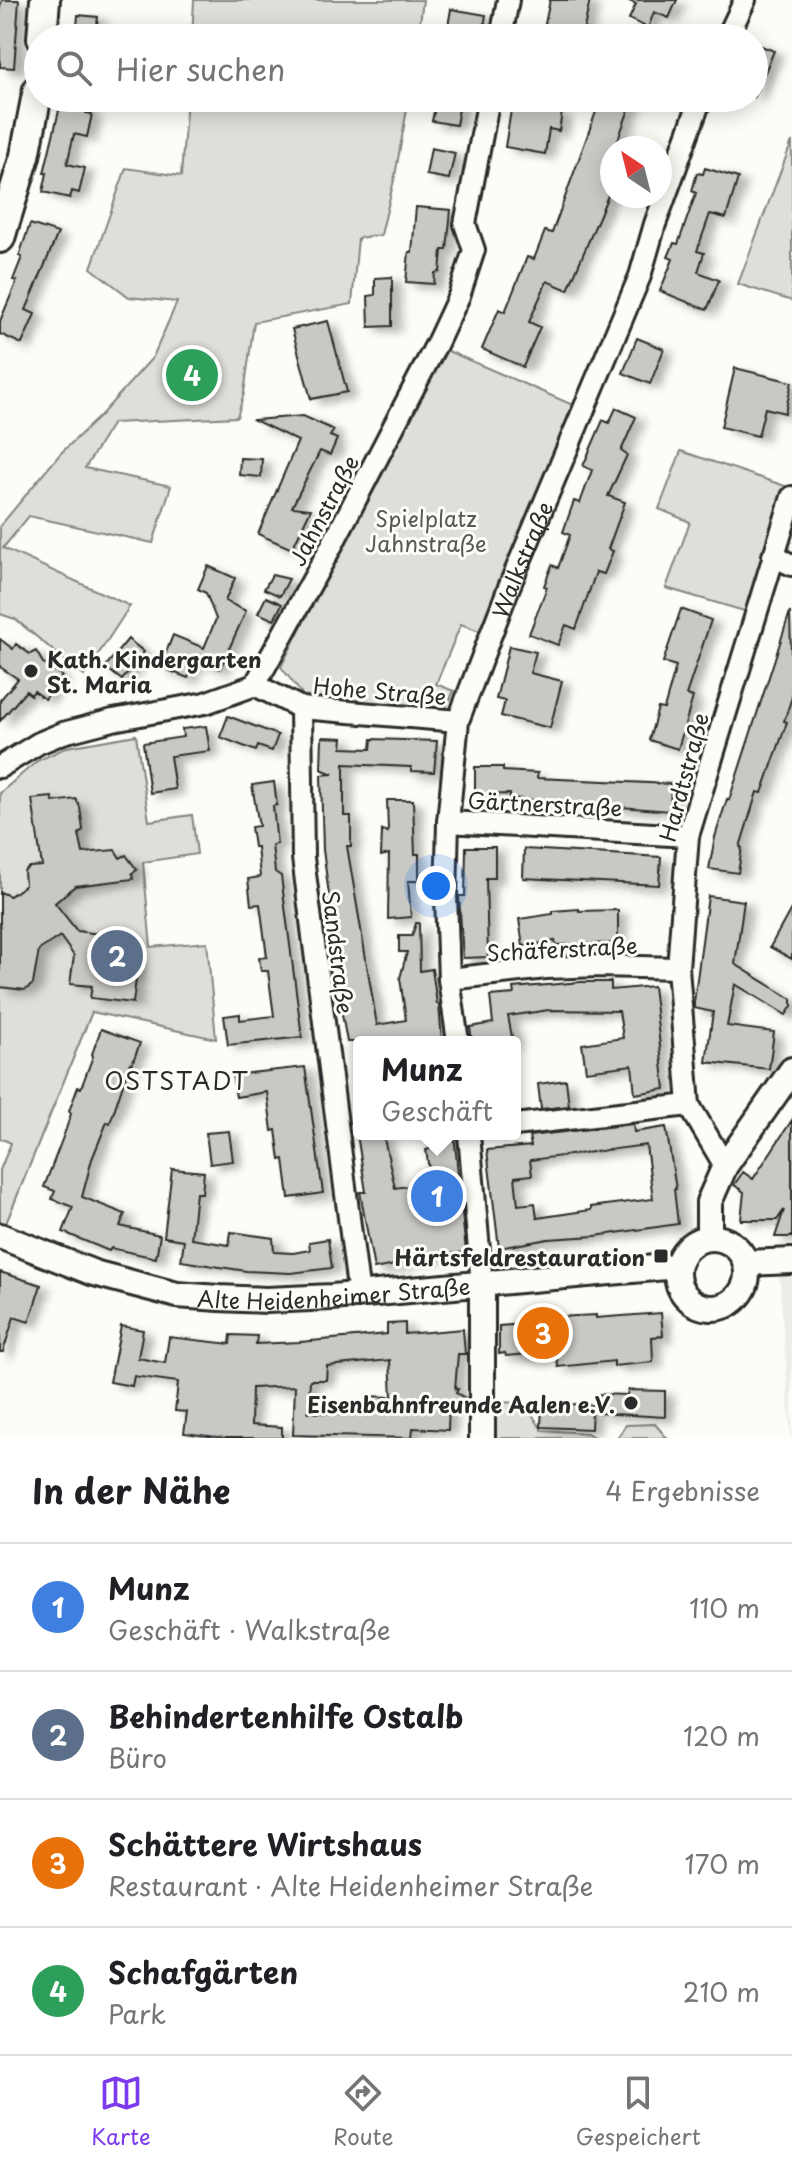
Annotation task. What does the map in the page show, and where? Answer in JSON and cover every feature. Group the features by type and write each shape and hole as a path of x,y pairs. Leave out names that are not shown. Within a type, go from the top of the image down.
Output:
{"main road":[{"path":"43,24 45,0"},
{"path":"0,238 25,156 34,112"}],"street":[{"path":"504,24 508,0"},
{"path":"734,24 745,0"},
{"name":"Jahnstraße","path":"255,685 331,547 459,296 474,250 465,224 486,112"},
{"name":"Walkstraße","path":"457,1036 449,979 446,897 448,822 458,721 509,587 640,276 655,224 696,112"},
{"name":"Hardtstraße","path":"725,1166 689,1105 678,968 688,836 783,560 792,497"},
{"path":"0,767 39,743 63,733 205,703 255,685"},
{"name":"Hohe Straße","path":"255,685 301,708 458,721"},
{"name":"Sandstraße","path":"301,708 303,858 359,1296"},
{"name":"Gärtnerstraße","path":"448,822 688,836"},
{"name":"Schäferstraße","path":"449,979 546,968 678,968"},
{"path":"709,1238 709,1202 725,1166 792,1070"},
{"path":"521,1124 689,1105"},
{"path":"470,1140 482,1285 482,1438"},
{"name":"Alte Heidenheimer Straße","path":"0,1236 94,1273 177,1295 267,1300 359,1296 677,1266"},
{"path":"709,1238 732,1244 746,1263 745,1284 740,1294 733,1301 713,1309 703,1308 685,1297 676,1278 677,1266 688,1247 709,1238"},
{"path":"746,1263 792,1261"}],"shaded area":[{"path":"779,1271 792,1271 792,1438 791,1438"}],"green space":[{"path":"194,0 423,0 420,24 193,24"},
{"path":"186,112 406,112 381,235 358,238 352,304 254,322 244,393 237,417 113,423 85,468 171,486 153,543 29,516 3,548 130,606 84,676 15,619 0,614 0,526 60,454 100,416 153,357 177,302 129,297 91,268 126,168 181,176"},
{"path":"792,141 792,301 738,284"},
{"name":"Spielplatz Jahnstraße","path":"441,348 573,405 479,631 461,624 436,684 454,691 447,706 435,709 308,702 281,667"},
{"path":"681,451 791,488 751,613 666,588 690,522 659,509"},
{"path":"136,735 149,821 192,815 197,854 143,862 151,947 207,942 216,1039 92,1012 5,1226 0,1225 0,1170 11,1143 0,1138 0,793 37,761 67,747"},
{"path":"493,1402 525,1403 542,1430 587,1433 595,1438 492,1438"},
{"path":"655,1424 667,1438 617,1438 626,1425"}],"building":[{"path":"2,0 19,0 14,68 0,67"},
{"path":"550,0 590,0 585,24 545,24"},
{"path":"627,0 677,0 669,18 654,12 650,24 629,19 636,4"},
{"path":"451,9 486,15 484,24 448,24"},
{"path":"78,15 98,17 97,24 77,24"},
{"path":"768,49 774,51 768,65"},
{"path":"59,112 92,114 87,137 74,134 67,164 85,168 79,193 72,191 70,198 43,192 47,173 44,173"},
{"path":"434,112 458,112 456,125 432,121"},
{"path":"511,112 562,112 559,131 549,129 545,154 505,147"},
{"path":"596,112 628,112 619,136 600,136 600,208 603,208 568,290 547,281 529,322 540,327 523,367 482,349 499,309 505,312 527,257 534,259 545,231 552,233"},
{"path":"431,148 455,153 449,179 426,175"},
{"path":"705,168 738,178 726,218 710,214 697,251 704,253 698,272 719,280 707,310 660,291 673,259 668,257 674,243 678,244 696,193 692,191 697,173 703,174"},
{"path":"416,207 451,210 447,250 442,250 440,272 435,273 434,284 406,282"},
{"path":"30,224 58,233 26,310 35,314 22,344 0,334 0,321 17,281 13,280"},
{"path":"392,277 392,326 369,327 368,296 375,295 375,278"},
{"path":"328,321 347,392 311,399 292,329"},
{"path":"637,338 664,349 650,384 623,373"},
{"path":"735,368 792,382 785,413 765,408 758,436 721,427"},
{"path":"616,408 636,417 621,451 627,455 608,496 625,502 608,549 613,551 604,574 596,572 576,629 566,625 558,645 529,634 552,565 558,568 570,535 563,532 574,501 580,503 592,470 583,466 603,420 609,423"},
{"path":"303,416 334,430 330,436 337,439 330,455 320,451 292,507 311,509 292,549 258,534 298,441 254,420"},
{"path":"240,458 262,459 261,477 239,475"},
{"path":"208,566 235,578 225,601 246,611 220,669 196,659 188,678 160,667 173,635 204,648 216,619 206,593 198,589"},
{"path":"272,575 289,579 280,596 264,589"},
{"path":"266,597 282,604 274,620 258,613"},
{"path":"681,609 711,620 686,695 693,697 678,749 649,740 658,708 664,709 676,666 663,662"},
{"path":"790,612 792,697 784,721 787,722 762,793 757,792 740,847 738,873 709,869 715,837"},
{"name":"Kath. Kindergarten St. Maria","path":"0,639 13,649 16,644 30,654 36,651 43,663 62,676 45,699 34,691 31,695 26,691 0,721 0,700 18,679 0,667"},
{"path":"128,639 144,652 122,680 105,667"},
{"path":"509,646 536,652 530,673 562,681 550,728 501,716 505,701 496,699"},
{"path":"228,716 278,735 272,751 258,746 256,751 220,737"},
{"path":"206,726 210,751 170,756 175,789 150,793 143,743 183,737 182,729"},
{"path":"322,737 343,738 342,748 371,749 372,739 437,741 434,772 411,771 411,767 344,764 344,816 351,816 351,846 347,846 377,1025 406,1020 400,978 407,952 399,952 399,936 412,936 416,923 419,923 420,971 432,969 442,1036 353,1036 353,1042 347,1042 338,992 342,992 323,850 321,775 333,774 321,769"},
{"path":"475,767 503,767 503,771 538,773 537,778 671,784 670,811 510,798 510,794 475,795"},
{"path":"274,782 277,844 272,845 275,872 281,876 302,1037 228,1045 224,1016 240,1014 240,1020 274,1016 268,971 261,971 259,958 267,957 260,904 251,905 248,879 260,877 251,827 259,826 252,785"},
{"path":"52,797 53,802 76,799 83,830 79,834 83,853 115,850 120,858 126,855 137,870 132,873 133,879 75,886 55,903 77,931 131,938 128,961 138,962 133,1003 90,998 92,986 70,984 74,956 60,936 39,950 33,984 25,990 0,987 0,892 10,896 25,885 24,871 29,867 42,866 32,799"},
{"path":"387,800 413,800 419,881 408,881 411,917 388,919 389,854 381,856 382,830 388,832"},
{"path":"466,847 495,847 495,878 486,878 488,957 463,958 459,896 465,896"},
{"path":"524,849 661,857 659,885 523,878"},
{"path":"708,896 744,901 735,964 792,999 792,1006 786,1015 735,984 727,1026 774,1032 769,1069 706,1062 713,1012 694,1008 694,1002"},
{"path":"792,907 792,959 770,947"},
{"path":"579,909 618,910 618,943 556,945 555,941 523,946 519,919"},
{"path":"581,982 611,982 611,990 653,986 665,1089 635,1094 632,1065 586,1071 582,1044 623,1038 619,1011 549,1010 508,1016 512,1036 471,1036 470,1027 493,1023 490,996 514,994 513,988"},
{"path":"101,1029 140,1043 110,1123 107,1122 92,1159 82,1197 125,1214 120,1226 160,1235 156,1258 111,1248 109,1251 63,1232 73,1207 52,1199 55,1191 44,1187"},
{"path":"305,1067 323,1193 289,1198 284,1159 280,1160 276,1130 272,1131 267,1092 236,1097 232,1075"},
{"path":"566,1080 569,1106 541,1109 538,1084"},
{"path":"792,1120 792,1237 775,1237 784,1210 777,1220 741,1220 744,1192 734,1185 743,1172 753,1179"},
{"path":"633,1124 634,1132 666,1127 678,1224 595,1236 548,1239 499,1248 487,1150 531,1146 529,1136","holes":["646,1145 653,1199 537,1218 535,1203 518,1205 515,1177 532,1175 530,1160"]},
{"path":"229,1131 233,1161 210,1164 206,1133"},
{"path":"358,1140 384,1140 395,1188 431,1183 426,1150 430,1149 429,1140 455,1140 466,1252 404,1260 405,1263 374,1269 360,1192 366,1192"},
{"path":"172,1169 204,1172 202,1193 196,1193 191,1239 229,1245 231,1232 273,1238 274,1252 293,1253 310,1250 309,1242 328,1239 332,1268 291,1273 246,1271 181,1261 184,1240 164,1237"},
{"path":"0,1272 41,1285 29,1322 14,1317 3,1352 0,1352"},
{"path":"661,1313 663,1336 652,1337 653,1362 614,1366 614,1361 558,1367 556,1349 506,1356 505,1353 499,1354 499,1326 537,1323 537,1318"},
{"path":"405,1323 405,1334 463,1329 465,1354 458,1354 455,1389 458,1389 456,1393 467,1399 467,1403 449,1404 448,1430 413,1428 412,1438 293,1435 295,1386 252,1388 251,1425 282,1427 282,1438 225,1438 184,1433 187,1412 175,1411 178,1382 134,1376 132,1386 110,1382 121,1326 143,1330 138,1358 165,1363 169,1337 230,1344 231,1335 257,1336 256,1344 300,1342 387,1334 387,1324","holes":["390,1360 392,1397 366,1396 367,1410 338,1409 338,1414 308,1412 310,1380 326,1380 327,1366"]},
{"path":"628,1390 665,1391 665,1417 598,1413 599,1394 627,1395"},
{"path":"542,1403 592,1405 591,1429 541,1427"}],"place":[{"name":"Schafgärten","path":"192,375"},
{"name":"Kath. Kindergarten St. Maria","path":"31,671"},
{"name":"Behindertenhilfe Ostalb","path":"117,956"},
{"name":"Munz","path":"437,1196"},
{"name":"Härtsfeldrestauration","path":"661,1256"},
{"name":"Schättere Wirtshaus","path":"543,1333"},
{"name":"Eisenbahnfreunde Aalen e.V.","path":"631,1403"}],"district":[{"name":"OSTSTADT","path":"177,1080"}]}
